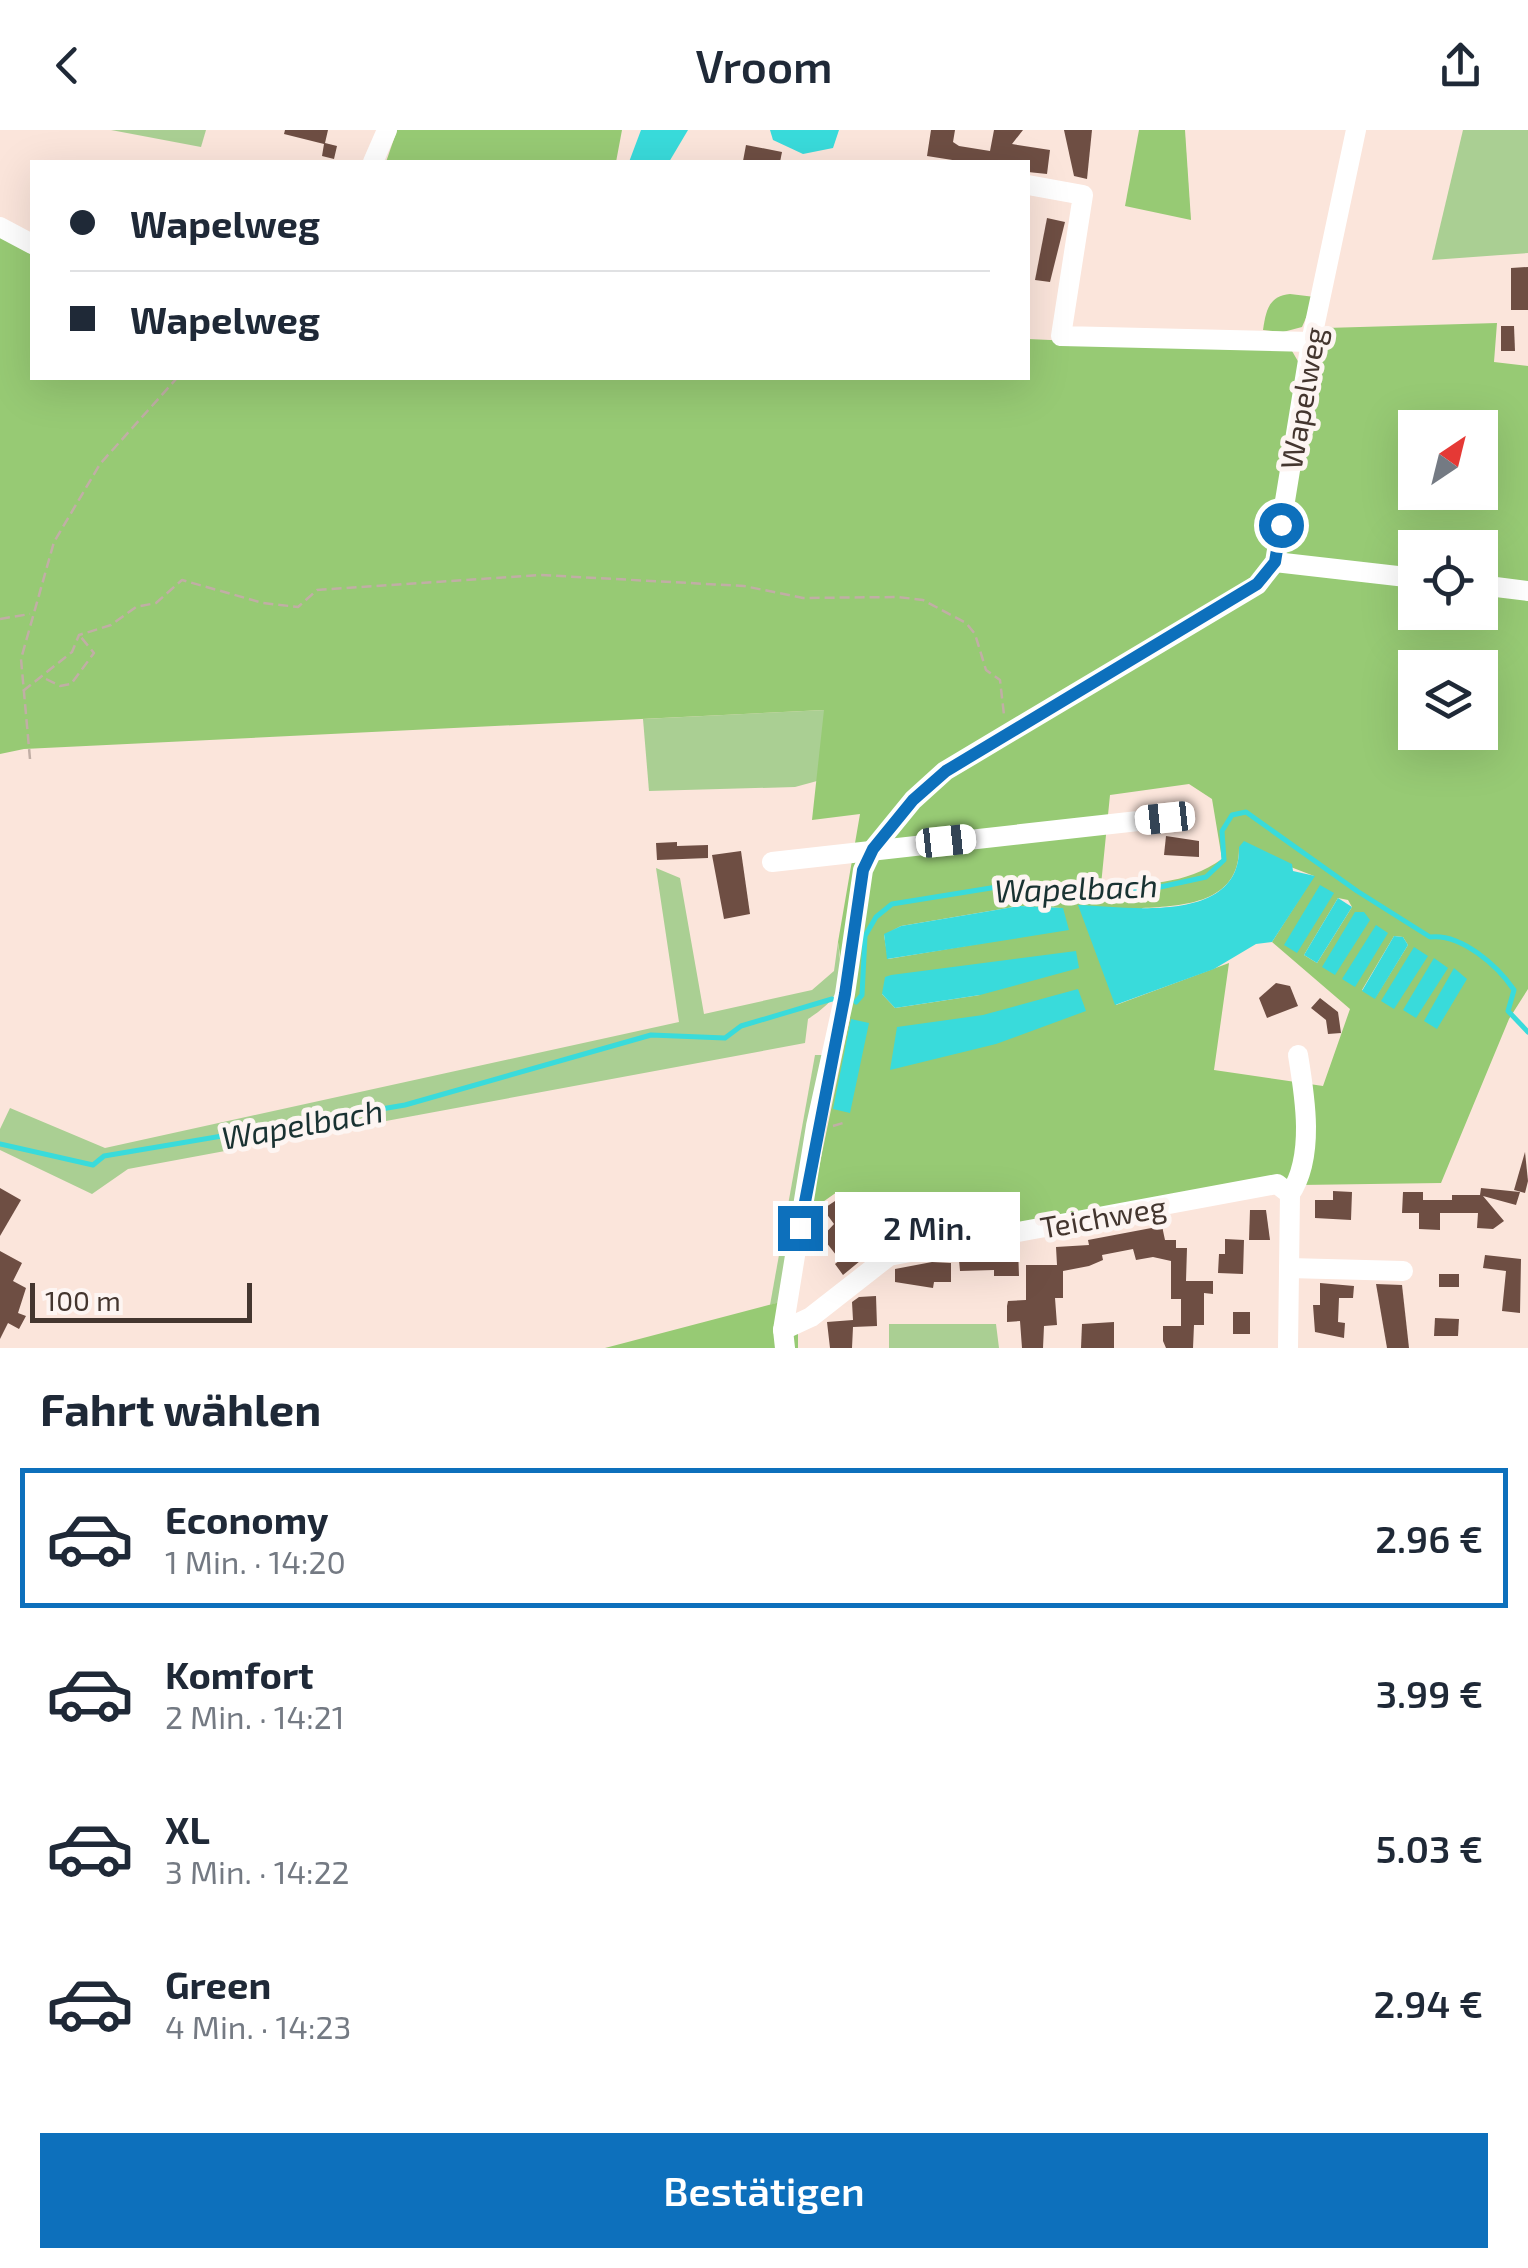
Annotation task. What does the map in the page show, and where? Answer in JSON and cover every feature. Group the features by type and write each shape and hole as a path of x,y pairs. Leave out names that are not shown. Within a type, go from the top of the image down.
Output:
{"street":[{"path":"374,160 387,130"},
{"name":"Wapelweg","path":"1275,562 1311,342 1356,130"},
{"path":"1030,184 1083,195 1061,336 1311,342"},
{"path":"0,227 30,243"},
{"path":"784,1339 816,1126 843,1004 863,870 873,849 913,800 946,771 1257,584 1275,562 1398,576"},
{"path":"1498,588 1528,591"},
{"path":"772,862 854,856 873,849 1165,818"},
{"path":"1288,1348 1290,1194 1299,1180 1306,1102 1298,1055"},
{"name":"Teichweg","path":"784,1339 889,1256 1277,1184 1290,1194"},
{"path":"1288,1268 1403,1271"}],"path":[{"path":"30,758 21,659 54,542 100,464 175,380"},
{"path":"23,690 44,678 72,652 79,635 110,625 136,607 156,604 182,580 263,604 298,607 317,590 541,575 744,586 803,598 923,600 976,634 986,670 1000,680 1005,724 1012,732"},
{"path":"0,619 32,613"},
{"path":"44,678 60,686 72,684 77,678 94,653 79,635"}],"green space":[{"path":"111,130 206,130 201,147"},
{"path":"397,130 622,130 616,160 387,160"},
{"path":"1139,130 1185,130 1191,220 1125,206"},
{"path":"1463,130 1528,130 1528,253 1432,260"},
{"path":"0,236 30,254 30,380 1030,380 1030,339 1292,351 1299,363 1317,363 1326,328 1497,323 1494,362 1528,366 1528,989 1509,1019 1441,1183 1300,1185 888,1252 837,1192 810,1211 850,1018 838,942 860,814 812,820 824,710 24,749 0,754","holes":["1189,784 1212,799 1222,859 1179,879 1101,885 1110,795","1239,847 1314,876 1272,942 1350,1009 1323,1086 1214,1070 1229,963 1116,1005 1142,908 1191,903 1220,890 1237,866","1338,898 1348,900 1352,907 1317,963 1304,955","1020,906 1062,908 1068,929 888,959 884,935 901,926","1394,936 1403,937 1408,945 1375,998 1362,990","882,994 980,995 895,1008"]},
{"path":"1290,294 1315,297 1302,327 1283,332 1263,330 1270,305"},
{"path":"825,710 817,781 795,787 649,791 643,719"},
{"path":"656,868 680,878 704,1014 812,990 834,971 838,942 838,987 829,1003 808,1019 805,1043 128,1169 92,1194 0,1150 0,1129 10,1108 105,1148 679,1022"},
{"path":"815,1055 824,1055 780,1302 770,1305"},
{"path":"780,1302 798,1330 798,1348 605,1348"},
{"path":"889,1324 996,1324 999,1348 889,1348"}],"water":[{"path":"641,130 688,130 670,160 630,160"},
{"path":"770,130 839,130 833,148 803,154 773,140"},
{"path":"1244,841 1292,864 1293,871 1315,876 1272,942 1256,944 1214,969 1115,1005 1078,905 1151,908 1202,900 1222,889 1235,872 1239,847"},
{"path":"1320,885 1334,893 1297,953 1284,945"},
{"path":"1338,898 1352,907 1317,963 1304,955"},
{"path":"1020,906 1063,908 1069,930 887,959 884,934 901,926"},
{"path":"1355,912 1364,912 1370,920 1335,975 1322,967"},
{"path":"1376,925 1388,933 1355,987 1342,979"},
{"path":"1394,936 1403,937 1408,945 1375,999 1362,991"},
{"path":"1414,947 1428,956 1394,1009 1381,1001"},
{"path":"1076,951 1079,968 980,995 895,1008 882,994 885,977 891,975"},
{"path":"1434,958 1448,968 1416,1018 1403,1010"},
{"path":"1454,968 1467,979 1437,1029 1424,1021"},
{"path":"1078,989 1086,1011 996,1044 890,1070 897,1027 983,1015"},
{"path":"851,1019 869,1023 850,1113 833,1109"}],"building":[{"path":"285,130 328,130 325,143 337,146 334,159 322,156 324,144 284,134"},
{"path":"931,130 955,130 953,142 959,146 990,151 994,130 1023,130 1012,144 1050,150 1047,174 1030,172 1030,160 952,160 927,156"},
{"path":"1064,130 1092,130 1087,179 1074,176"},
{"path":"746,145 782,152 780,160 743,160"},
{"path":"1047,218 1065,222 1050,282 1035,280"},
{"path":"1528,267 1528,310 1511,310 1511,268"},
{"path":"1501,326 1514,326 1515,351 1501,351"},
{"path":"1166,836 1199,841 1199,857 1164,855"},
{"path":"677,842 677,846 708,845 708,858 657,860 656,843"},
{"path":"741,851 750,914 724,919 712,855"},
{"path":"1276,983 1290,986 1298,1006 1267,1018 1259,998"},
{"path":"1320,998 1338,1012 1341,1033 1328,1034 1326,1020 1311,1008"},
{"path":"1525,1152 1528,1181 1525,1193 1514,1190"},
{"path":"0,1188 21,1200 0,1236"},
{"path":"1481,1188 1520,1192 1516,1205 1483,1196 1504,1221 1493,1229 1477,1228 1478,1213 1440,1213 1440,1230 1419,1229 1419,1213 1402,1213 1403,1192 1423,1192 1423,1200 1452,1200 1452,1195 1480,1195"},
{"path":"1333,1191 1352,1192 1351,1220 1315,1218 1315,1200 1333,1200"},
{"path":"835,1201 851,1222 845,1226 859,1246 852,1251 860,1261 843,1275 835,1264 840,1260 822,1237 834,1224 823,1209"},
{"path":"1250,1210 1266,1210 1270,1240 1249,1240"},
{"path":"1162,1226 1165,1240 1176,1240 1176,1248 1187,1248 1186,1281 1213,1281 1213,1294 1204,1293 1204,1325 1194,1325 1193,1348 1166,1348 1163,1341 1163,1326 1181,1326 1181,1299 1171,1299 1171,1261 1153,1257 1136,1260 1133,1249 1102,1255 1103,1260 1089,1266 1063,1271 1063,1298 1055,1298 1057,1325 1044,1326 1043,1348 1022,1348 1020,1321 1007,1322 1007,1306 1008,1301 1026,1300 1026,1265 1057,1265 1056,1247 1089,1245 1088,1240"},
{"path":"1225,1239 1244,1240 1243,1274 1218,1273 1219,1254 1225,1254"},
{"path":"1018,1248 1019,1276 994,1276 994,1270 960,1271 959,1260 981,1259 981,1253"},
{"path":"0,1251 22,1263 13,1281 26,1288 18,1313 26,1316 19,1329 8,1323 0,1339"},
{"path":"1485,1255 1521,1259 1520,1313 1502,1311 1506,1271 1483,1268"},
{"path":"932,1262 951,1263 951,1282 934,1282 933,1288 895,1282 895,1269"},
{"path":"1439,1274 1459,1274 1459,1287 1439,1287"},
{"path":"1320,1283 1354,1286 1353,1298 1339,1298 1338,1322 1345,1323 1344,1338 1315,1332 1313,1305 1320,1305"},
{"path":"1376,1284 1402,1285 1409,1348 1387,1348"},
{"path":"876,1296 877,1326 853,1327 852,1348 830,1348 827,1322 853,1320 852,1302 859,1297"},
{"path":"1233,1312 1250,1312 1250,1334 1233,1334"},
{"path":"1435,1318 1459,1319 1458,1336 1434,1336"},
{"path":"1114,1322 1114,1348 1081,1348 1082,1324"}],"waterway":[{"name":"Wapelbach","path":"856,1002 862,995 865,936 876,917 892,904 997,887 1151,889 1206,877 1224,860 1222,831 1232,815 1246,812 1430,937 1454,940 1478,953 1514,990 1508,1011 1528,1032"},
{"name":"Wapelbach","path":"0,1144 93,1165 104,1156 405,1105 651,1035 725,1038 741,1026 832,999"}],"route":[{"path":"800,1228 816,1126 845,994 863,870 873,849 913,800 946,771 1257,584 1275,562 1281,525"}]}
